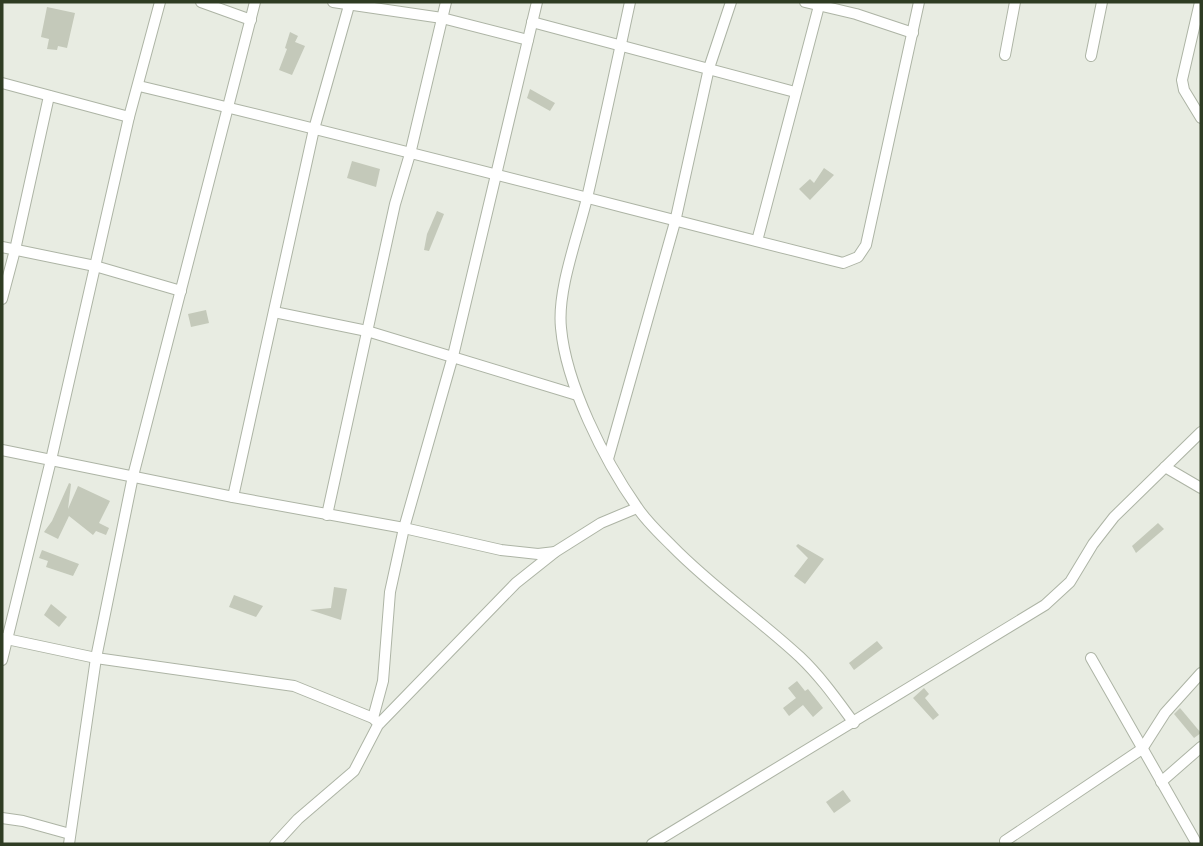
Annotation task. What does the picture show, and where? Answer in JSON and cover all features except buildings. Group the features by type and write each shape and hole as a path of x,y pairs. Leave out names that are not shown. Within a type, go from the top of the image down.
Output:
{"street":[{"path":"2,660 4,639 51,460 129,117 160,2"},
{"path":"201,2 251,20"},
{"path":"2,818 23,821 69,839 96,658 133,476 255,2"},
{"path":"333,2 442,18 528,40"},
{"path":"327,515 395,204 410,154 446,2"},
{"path":"275,844 298,819 354,771 375,721 383,681 390,592 404,528 453,356 537,2"},
{"path":"630,2 562,300 560,326 577,395 608,459 637,508 714,587 800,658 854,723"},
{"path":"608,459 674,222 709,68 731,2"},
{"path":"805,2 820,3 913,33"},
{"path":"138,86 587,196 674,222 843,263 858,257 866,245 919,2"},
{"path":"1005,55 1015,2"},
{"path":"1091,56 1102,2"},
{"path":"1200,2 1182,80 1184,90 1201,118"},
{"path":"757,241 820,3"},
{"path":"233,497 314,129 349,4"},
{"path":"532,22 795,92"},
{"path":"2,83 129,117"},
{"path":"2,299 50,96"},
{"path":"2,247 95,266 181,291"},
{"path":"274,312 367,331 577,395"},
{"path":"652,844 1045,605 1070,582 1093,544 1114,517 1201,432"},
{"path":"2,450 233,497 404,528 501,550 538,554 555,552"},
{"path":"1165,467 1201,488"},
{"path":"375,721 516,583 555,552 601,523 637,508"},
{"path":"4,639 96,658 294,686 375,721"},
{"path":"1091,658 1197,844"},
{"path":"1005,841 1142,749 1165,713 1201,673"},
{"path":"1161,782 1201,747"}]}
